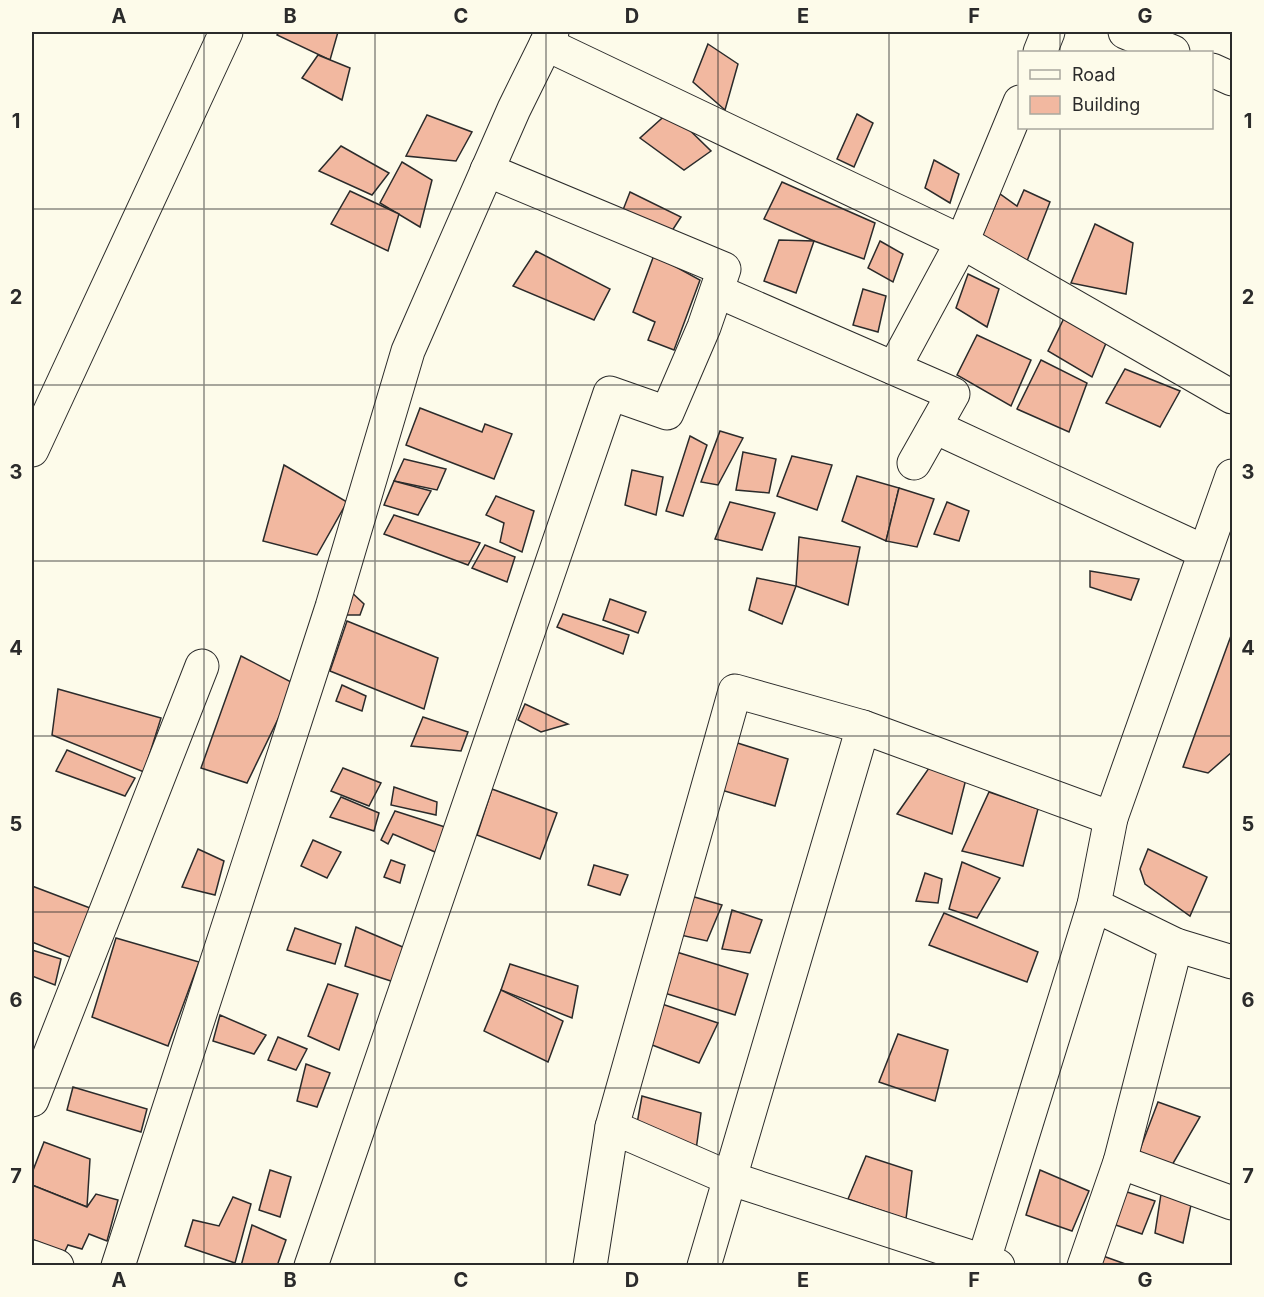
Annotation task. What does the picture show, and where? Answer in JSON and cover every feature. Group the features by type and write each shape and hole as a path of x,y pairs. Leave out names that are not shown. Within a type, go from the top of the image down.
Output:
{"street":[{"path":"32,450 226,32"},
{"path":"1040,51 1048,32"},
{"path":"1125,32 1171,51"},
{"path":"118,1266 332,607 408,351 514,108 549,38 962,242 1233,397"},
{"path":"1213,70 1233,79"},
{"path":"894,368 962,242 1018,107"},
{"path":"311,1266 610,393 667,413 704,327 724,269 487,170"},
{"path":"717,291 953,394 914,464"},
{"path":"935,427 1194,547"},
{"path":"612,1128 729,1178 988,1264 1094,905 1111,818 1233,476"},
{"path":"32,1100 202,666"},
{"path":"590,1266 612,1128 735,691 863,727 1111,818"},
{"path":"704,1266 863,727"},
{"path":"1094,905 1176,945 1233,962"},
{"path":"1084,1266 1120,1162 1176,945"},
{"path":"1120,1162 1233,1203"},
{"path":"32,1257 57,1266"}],"building":[{"path":"279,32 338,32 330,60 277,35"},
{"path":"708,44 738,64 725,110 693,82"},
{"path":"318,55 350,68 342,100 302,78"},
{"path":"670,111 711,151 684,170 640,138"},
{"path":"857,114 873,123 854,167 837,159"},
{"path":"427,115 472,132 456,161 406,156"},
{"path":"341,146 389,173 372,195 319,171"},
{"path":"934,160 959,174 950,203 925,188"},
{"path":"402,162 432,180 420,227 380,203"},
{"path":"782,182 875,223 864,259 814,241 764,219"},
{"path":"1024,190 1050,202 1027,261 980,241 1000,194 1017,206"},
{"path":"350,191 399,214 388,251 331,224"},
{"path":"630,192 681,217 668,237 621,215"},
{"path":"1095,224 1133,243 1126,294 1071,283"},
{"path":"779,240 814,241 796,293 764,281"},
{"path":"880,241 903,254 893,282 868,268"},
{"path":"536,251 610,289 594,320 513,286"},
{"path":"654,255 700,280 674,350 648,340 655,322 633,312"},
{"path":"968,274 999,289 987,327 956,308"},
{"path":"863,289 886,296 878,332 853,325"},
{"path":"1068,310 1111,331 1092,377 1048,351"},
{"path":"977,335 1031,360 1011,406 957,375"},
{"path":"1041,360 1087,383 1069,432 1017,409"},
{"path":"1125,369 1180,391 1160,427 1106,403"},
{"path":"420,408 482,432 485,424 512,434 494,479 406,445"},
{"path":"720,431 743,438 718,485 701,482"},
{"path":"690,436 707,445 683,516 666,511"},
{"path":"743,452 776,459 769,493 736,490"},
{"path":"792,456 832,465 817,510 777,496"},
{"path":"404,459 446,469 437,490 394,481"},
{"path":"284,465 347,502 317,555 263,541"},
{"path":"632,470 663,477 656,515 625,505"},
{"path":"857,476 899,488 886,541 842,521"},
{"path":"394,481 431,491 418,515 384,505"},
{"path":"899,488 934,499 917,547 886,541"},
{"path":"496,496 534,511 522,552 500,542 504,523 486,515"},
{"path":"730,502 775,513 762,550 715,539"},
{"path":"947,502 969,511 959,541 934,534"},
{"path":"394,515 480,543 468,565 384,534"},
{"path":"799,537 860,547 848,605 796,586"},
{"path":"485,545 515,557 507,582 472,568"},
{"path":"1090,571 1139,579 1131,600 1090,587"},
{"path":"757,578 796,586 782,624 749,610"},
{"path":"348,589 364,604 360,615 341,615"},
{"path":"610,599 646,612 638,633 603,620"},
{"path":"563,614 629,635 623,654 557,627"},
{"path":"347,621 438,658 424,709 330,671"},
{"path":"1232,633 1232,752 1208,773 1183,767"},
{"path":"241,656 295,684 247,783 201,768"},
{"path":"342,685 366,696 362,711 336,701"},
{"path":"58,689 161,718 144,772 52,735"},
{"path":"525,704 568,724 541,732 518,720"},
{"path":"423,717 468,732 461,751 411,746"},
{"path":"728,740 788,759 775,806 718,789"},
{"path":"67,750 135,778 125,796 56,771"},
{"path":"343,768 381,783 369,806 331,791"},
{"path":"929,768 966,779 952,834 897,814"},
{"path":"394,787 437,802 436,815 391,805"},
{"path":"492,789 557,813 540,859 477,835"},
{"path":"989,792 1038,809 1023,866 962,851"},
{"path":"341,797 379,813 374,831 330,817"},
{"path":"395,811 448,828 435,852 393,834 388,844 381,840"},
{"path":"313,840 341,852 327,878 301,866"},
{"path":"198,849 224,861 215,895 182,887"},
{"path":"1148,849 1207,877 1190,916 1145,884 1140,869"},
{"path":"391,860 405,865 400,883 384,877"},
{"path":"962,862 1000,878 977,918 949,909"},
{"path":"594,865 628,875 620,895 588,885"},
{"path":"925,873 942,879 938,903 916,901"},
{"path":"32,886 90,908 72,958 32,942"},
{"path":"691,896 722,905 707,941 676,934"},
{"path":"732,910 762,920 750,953 722,949"},
{"path":"944,913 1038,952 1027,982 929,945"},
{"path":"356,927 412,951 400,984 345,966"},
{"path":"295,928 341,944 335,964 287,950"},
{"path":"116,938 199,962 168,1046 92,1017"},
{"path":"32,950 61,959 55,985 32,976"},
{"path":"670,950 748,974 735,1015 658,991"},
{"path":"510,964 578,986 572,1018 501,990"},
{"path":"328,984 358,994 339,1050 308,1036"},
{"path":"501,990 563,1021 548,1062 484,1031"},
{"path":"659,1003 718,1023 699,1063 647,1043"},
{"path":"220,1015 266,1035 254,1054 213,1041"},
{"path":"898,1034 948,1050 935,1101 879,1082"},
{"path":"278,1037 307,1049 296,1070 268,1060"},
{"path":"306,1064 330,1073 317,1107 297,1101"},
{"path":"73,1087 147,1109 141,1132 67,1110"},
{"path":"642,1096 701,1113 696,1150 636,1129"},
{"path":"1158,1102 1200,1117 1168,1172 1136,1160"},
{"path":"44,1142 90,1159 87,1207 32,1185 32,1173"},
{"path":"866,1156 912,1171 906,1219 848,1199"},
{"path":"270,1170 291,1177 280,1217 259,1210"},
{"path":"1040,1170 1089,1191 1072,1231 1026,1215"},
{"path":"32,1185 87,1207 96,1194 118,1200 107,1241 89,1234 82,1249 68,1245 64,1253 32,1239"},
{"path":"1121,1190 1155,1201 1142,1234 1107,1222"},
{"path":"1161,1194 1191,1205 1183,1243 1155,1233"},
{"path":"233,1197 251,1204 235,1263 185,1246 193,1220 219,1226"},
{"path":"252,1225 286,1240 277,1266 241,1266"},
{"path":"1103,1256 1131,1266 1099,1266"}]}
